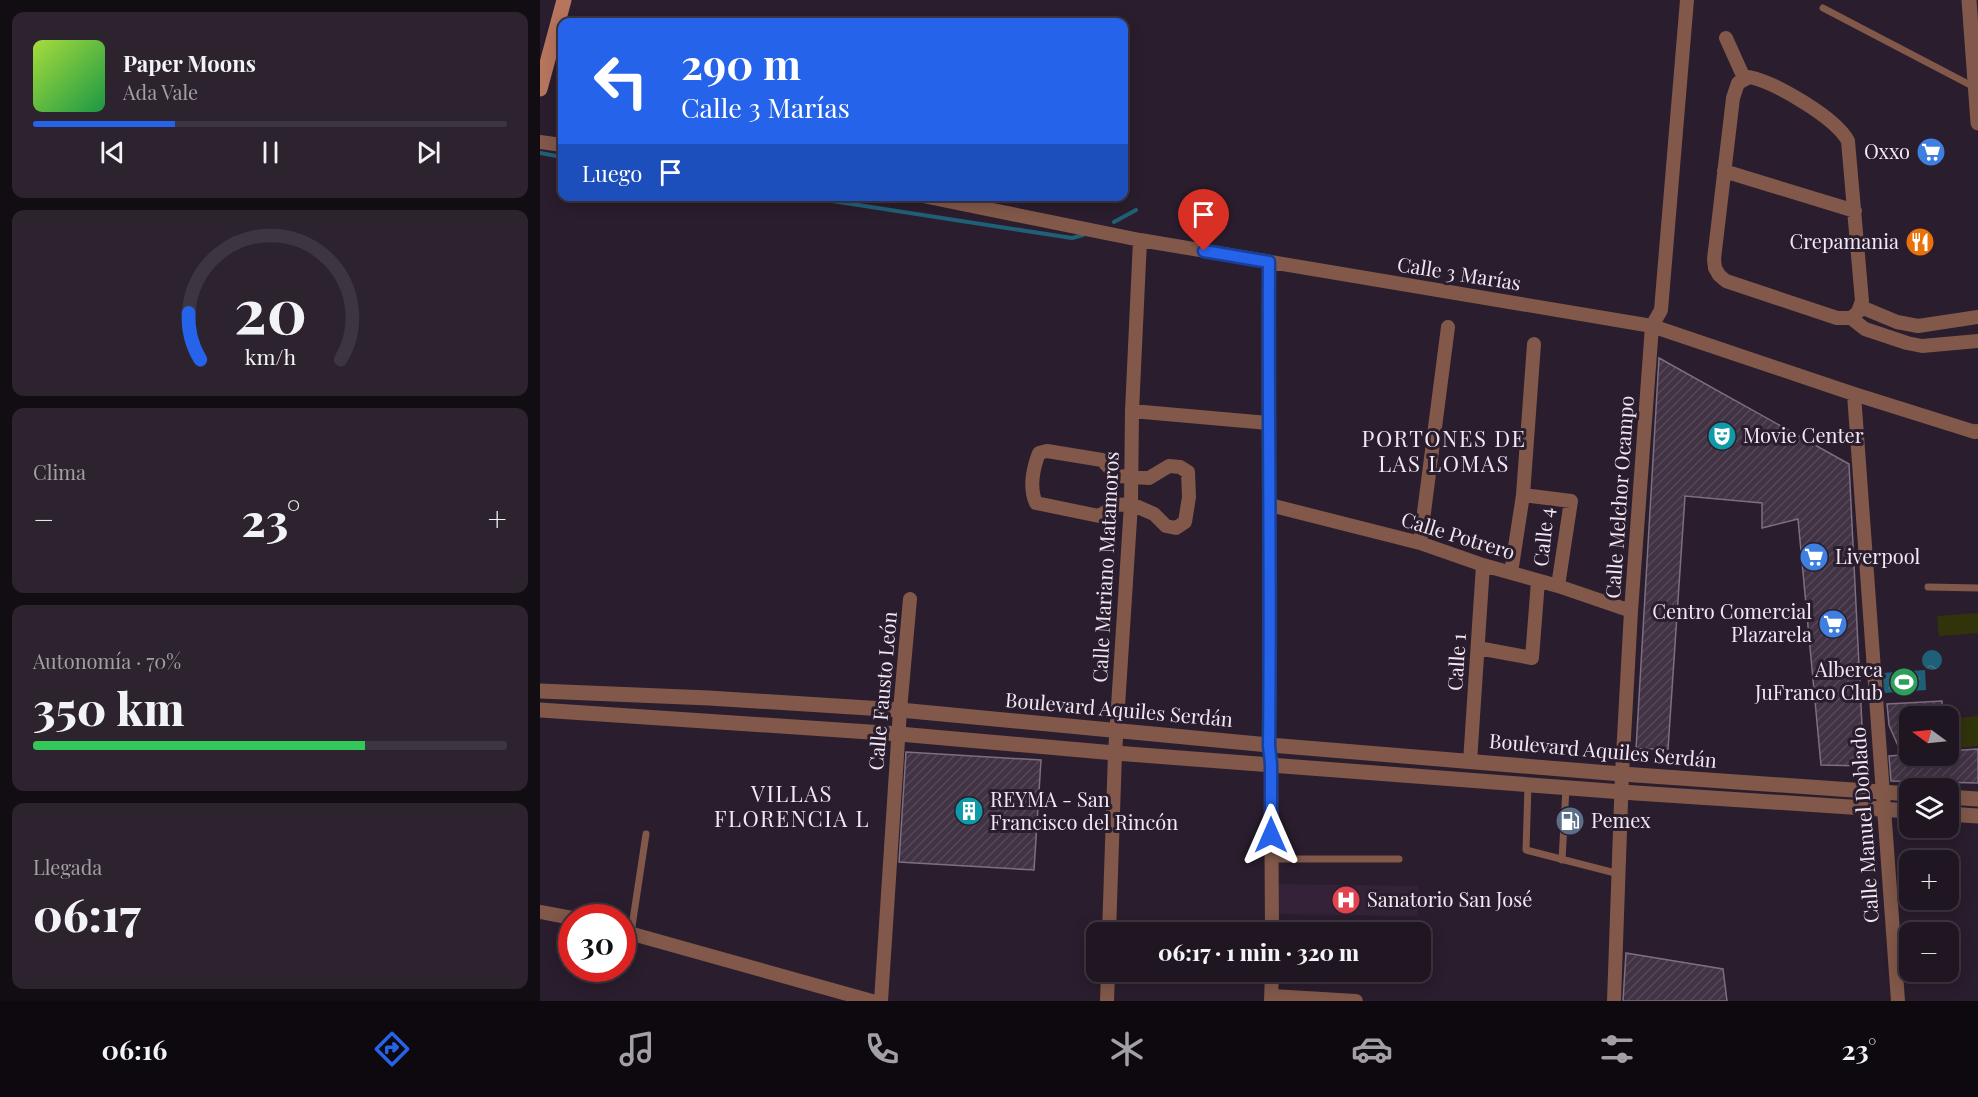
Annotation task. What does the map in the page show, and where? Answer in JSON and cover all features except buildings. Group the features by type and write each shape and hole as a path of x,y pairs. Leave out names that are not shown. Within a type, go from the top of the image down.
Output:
{"main road":[{"path":"559,18 564,0"},
{"path":"540,89 558,22"}],"street":[{"name":"Calle Melchor Ocampo","path":"1614,1001 1622,774 1631,611 1652,326 1661,310 1687,0"},
{"path":"1969,0 1978,123"},
{"path":"1726,38 1744,78"},
{"path":"1851,318 1861,307 1850,148 1844,132 1830,120 1770,83 1749,77 1744,78 1734,90 1714,260 1719,275 1736,285 1837,318 1851,318 1865,329 1907,343 1922,346 1978,341"},
{"path":"540,142 558,144"},
{"path":"1724,171 1855,211"},
{"name":"Calle 3 Marías","path":"948,201 1140,240 1652,326 1854,394 1975,432 1978,431"},
{"name":"Calle Mariano Matamoros","path":"1109,922 1115,753 1131,504 1132,411 1140,240"},
{"path":"1269,262 1269,746 1272,922"},
{"path":"1861,307 1897,322 1918,326 1978,317"},
{"path":"1420,543 1449,327"},
{"path":"1511,573 1523,495 1534,344"},
{"name":"Calle Manuel Doblado","path":"1854,394 1898,1001"},
{"path":"1132,411 1268,423"},
{"path":"1047,451 1102,460 1117,476 1131,477 1149,478 1169,466 1180,467 1188,472 1189,497 1185,522 1176,528 1166,526 1154,514 1131,504 1117,506 1099,516 1036,503 1032,494 1034,465 1039,453 1047,451"},
{"name":"Calle 4","path":"1523,495 1571,501 1558,586"},
{"name":"Calle Potrero","path":"1270,505 1420,543 1631,611"},
{"name":"Calle 1","path":"1470,762 1483,565"},
{"path":"1478,648 1532,658 1538,581"},
{"name":"Calle Fausto León","path":"881,1001 900,710 910,599"},
{"name":"Boulevard Aquiles Serdán","path":"540,691 709,698 900,710 1269,746 1899,794"},
{"name":"Boulevard Aquiles Serdán","path":"540,711 899,734 1115,753 1899,810"},
{"path":"1959,798 1978,799"},
{"path":"1959,815 1978,816"},
{"path":"540,912 558,915"},
{"path":"636,935 872,1001"},
{"path":"1107,1001 1108,982"},
{"path":"1272,982 1272,999 1356,1001"}],"lane":[{"path":"1823,8 1976,88"},
{"path":"1928,586 1978,588"},
{"path":"1528,784 1526,850 1619,874"},
{"path":"1562,860 1566,787"},
{"path":"632,904 646,834"},
{"path":"1271,859 1399,859"}],"shaded area":[{"path":"1978,613 1978,633 1939,636 1937,616"},
{"path":"1978,716 1978,746 1959,748 1959,718"},
{"name":"Sanatorio San José","path":"1273,884 1418,886 1418,916 1273,914"}],"water":[{"path":"1932,650 1939,653 1942,660 1939,667 1932,670 1925,667 1922,660 1925,653"},
{"name":"Alberca JuFranco Club","path":"1925,670 1926,690 1884,693 1883,673"}],"waterway":[{"path":"540,153 558,156"},
{"path":"832,201 1072,238 1083,235"},
{"path":"1114,222 1136,210"}],"place":[{"name":"Oxxo","path":"1931,152"},
{"name":"Crepamania","path":"1920,242"},
{"name":"Movie Center","path":"1722,436"},
{"name":"Liverpool","path":"1814,557"},
{"name":"Centro Comercial Plazarela","path":"1833,624"},
{"name":"Alberca JuFranco Club","path":"1904,682"},
{"name":"REYMA - San Francisco del Rincón","path":"969,811"},
{"name":"Pemex","path":"1570,821"},
{"name":"Sanatorio San José","path":"1346,900"}],"district":[{"name":"PORTONES DE LAS LOMAS","path":"1444,452"},
{"name":"VILLAS FLORENCIA L","path":"792,806"}],"route":[{"path":"1204,251 1269,262 1271,835"}]}
